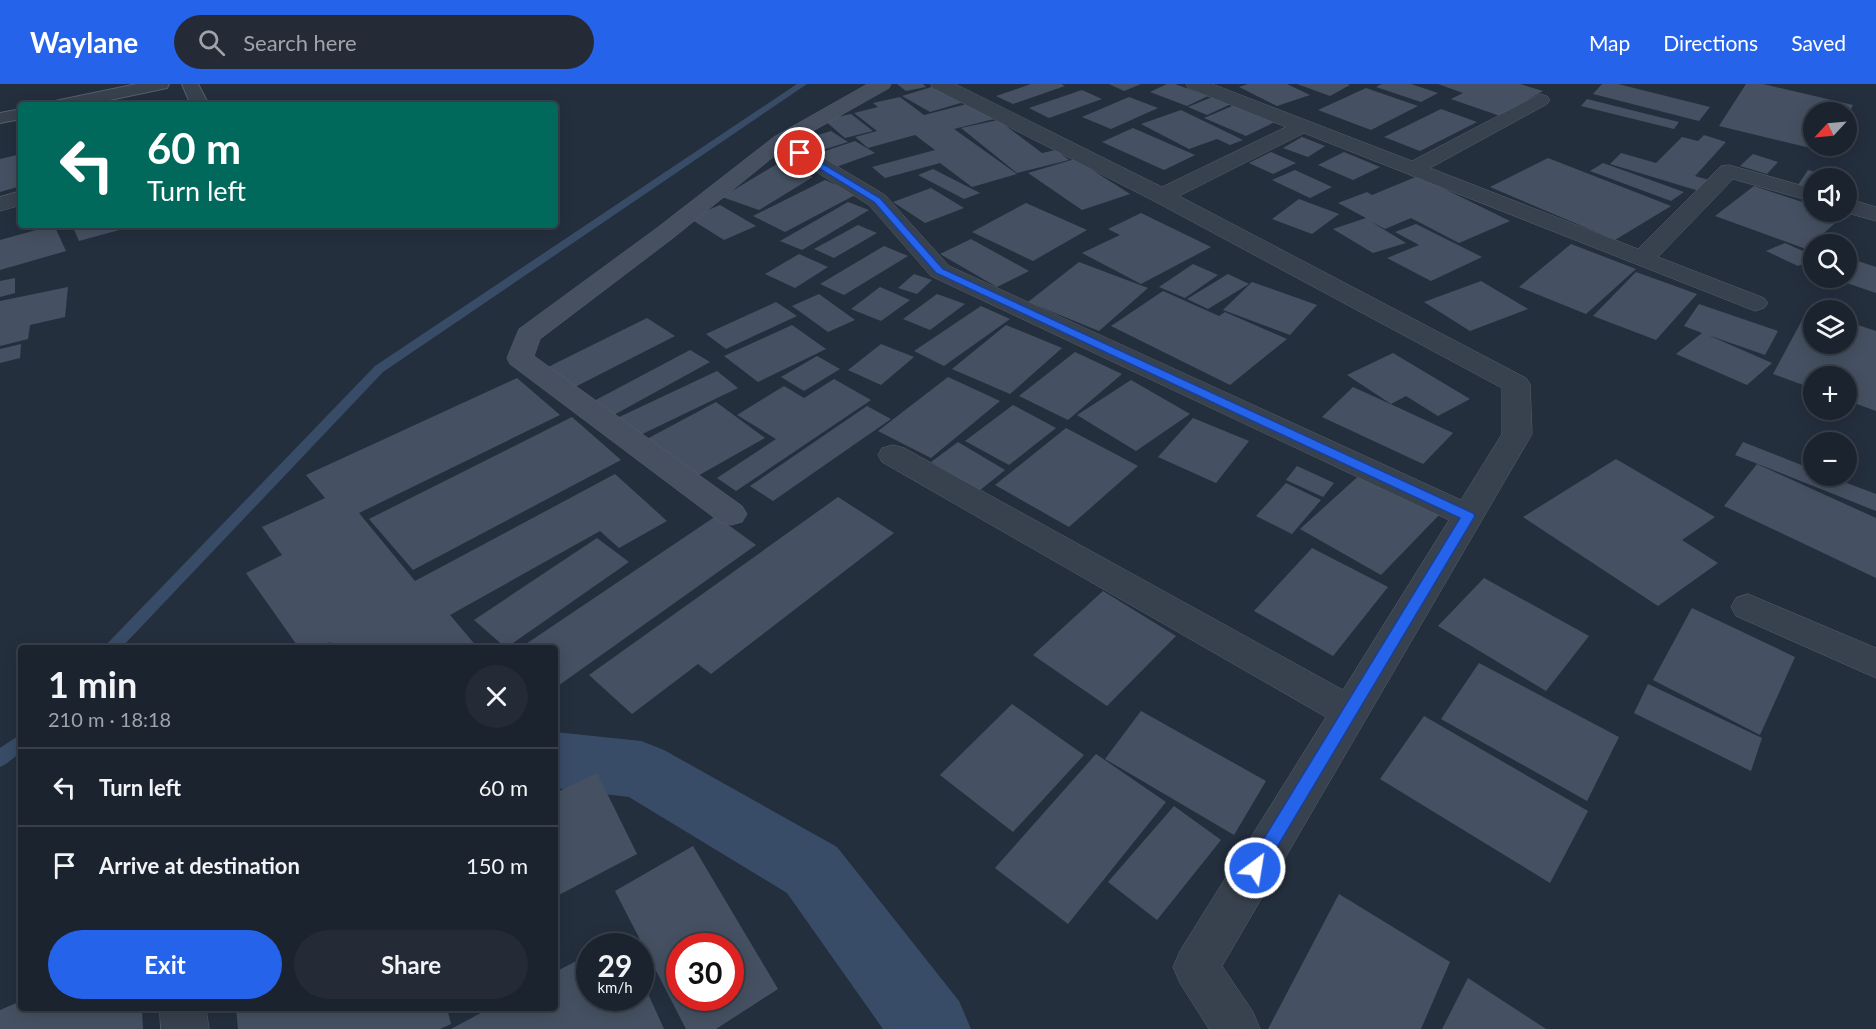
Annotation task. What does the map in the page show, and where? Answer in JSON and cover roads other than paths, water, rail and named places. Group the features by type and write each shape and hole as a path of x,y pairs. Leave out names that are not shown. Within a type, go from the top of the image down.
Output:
{"street":[{"path":"731,514 520,358 528,335 665,233 781,141 882,84"},
{"path":"940,84 1162,196 1516,384 1517,434 1196,967 1236,1029"},
{"path":"1195,84 1755,303"},
{"path":"1413,169 1540,100"},
{"path":"1162,196 1303,126"},
{"path":"781,141 877,200 940,271 1468,516"},
{"path":"1642,259 1729,171 1803,192"},
{"path":"0,204 18,199"},
{"path":"1857,208 1876,214"},
{"path":"893,455 1349,712"},
{"path":"1748,607 1876,664"},
{"path":"183,1011 185,1029"}],"lane":[{"path":"76,102 161,84"},
{"path":"190,84 199,102"},
{"path":"0,118 18,115"}],"waterway":[{"path":"114,645 379,369 803,84"},
{"path":"0,759 18,744"},
{"path":"558,760 641,770 812,870 931,1029"}]}
